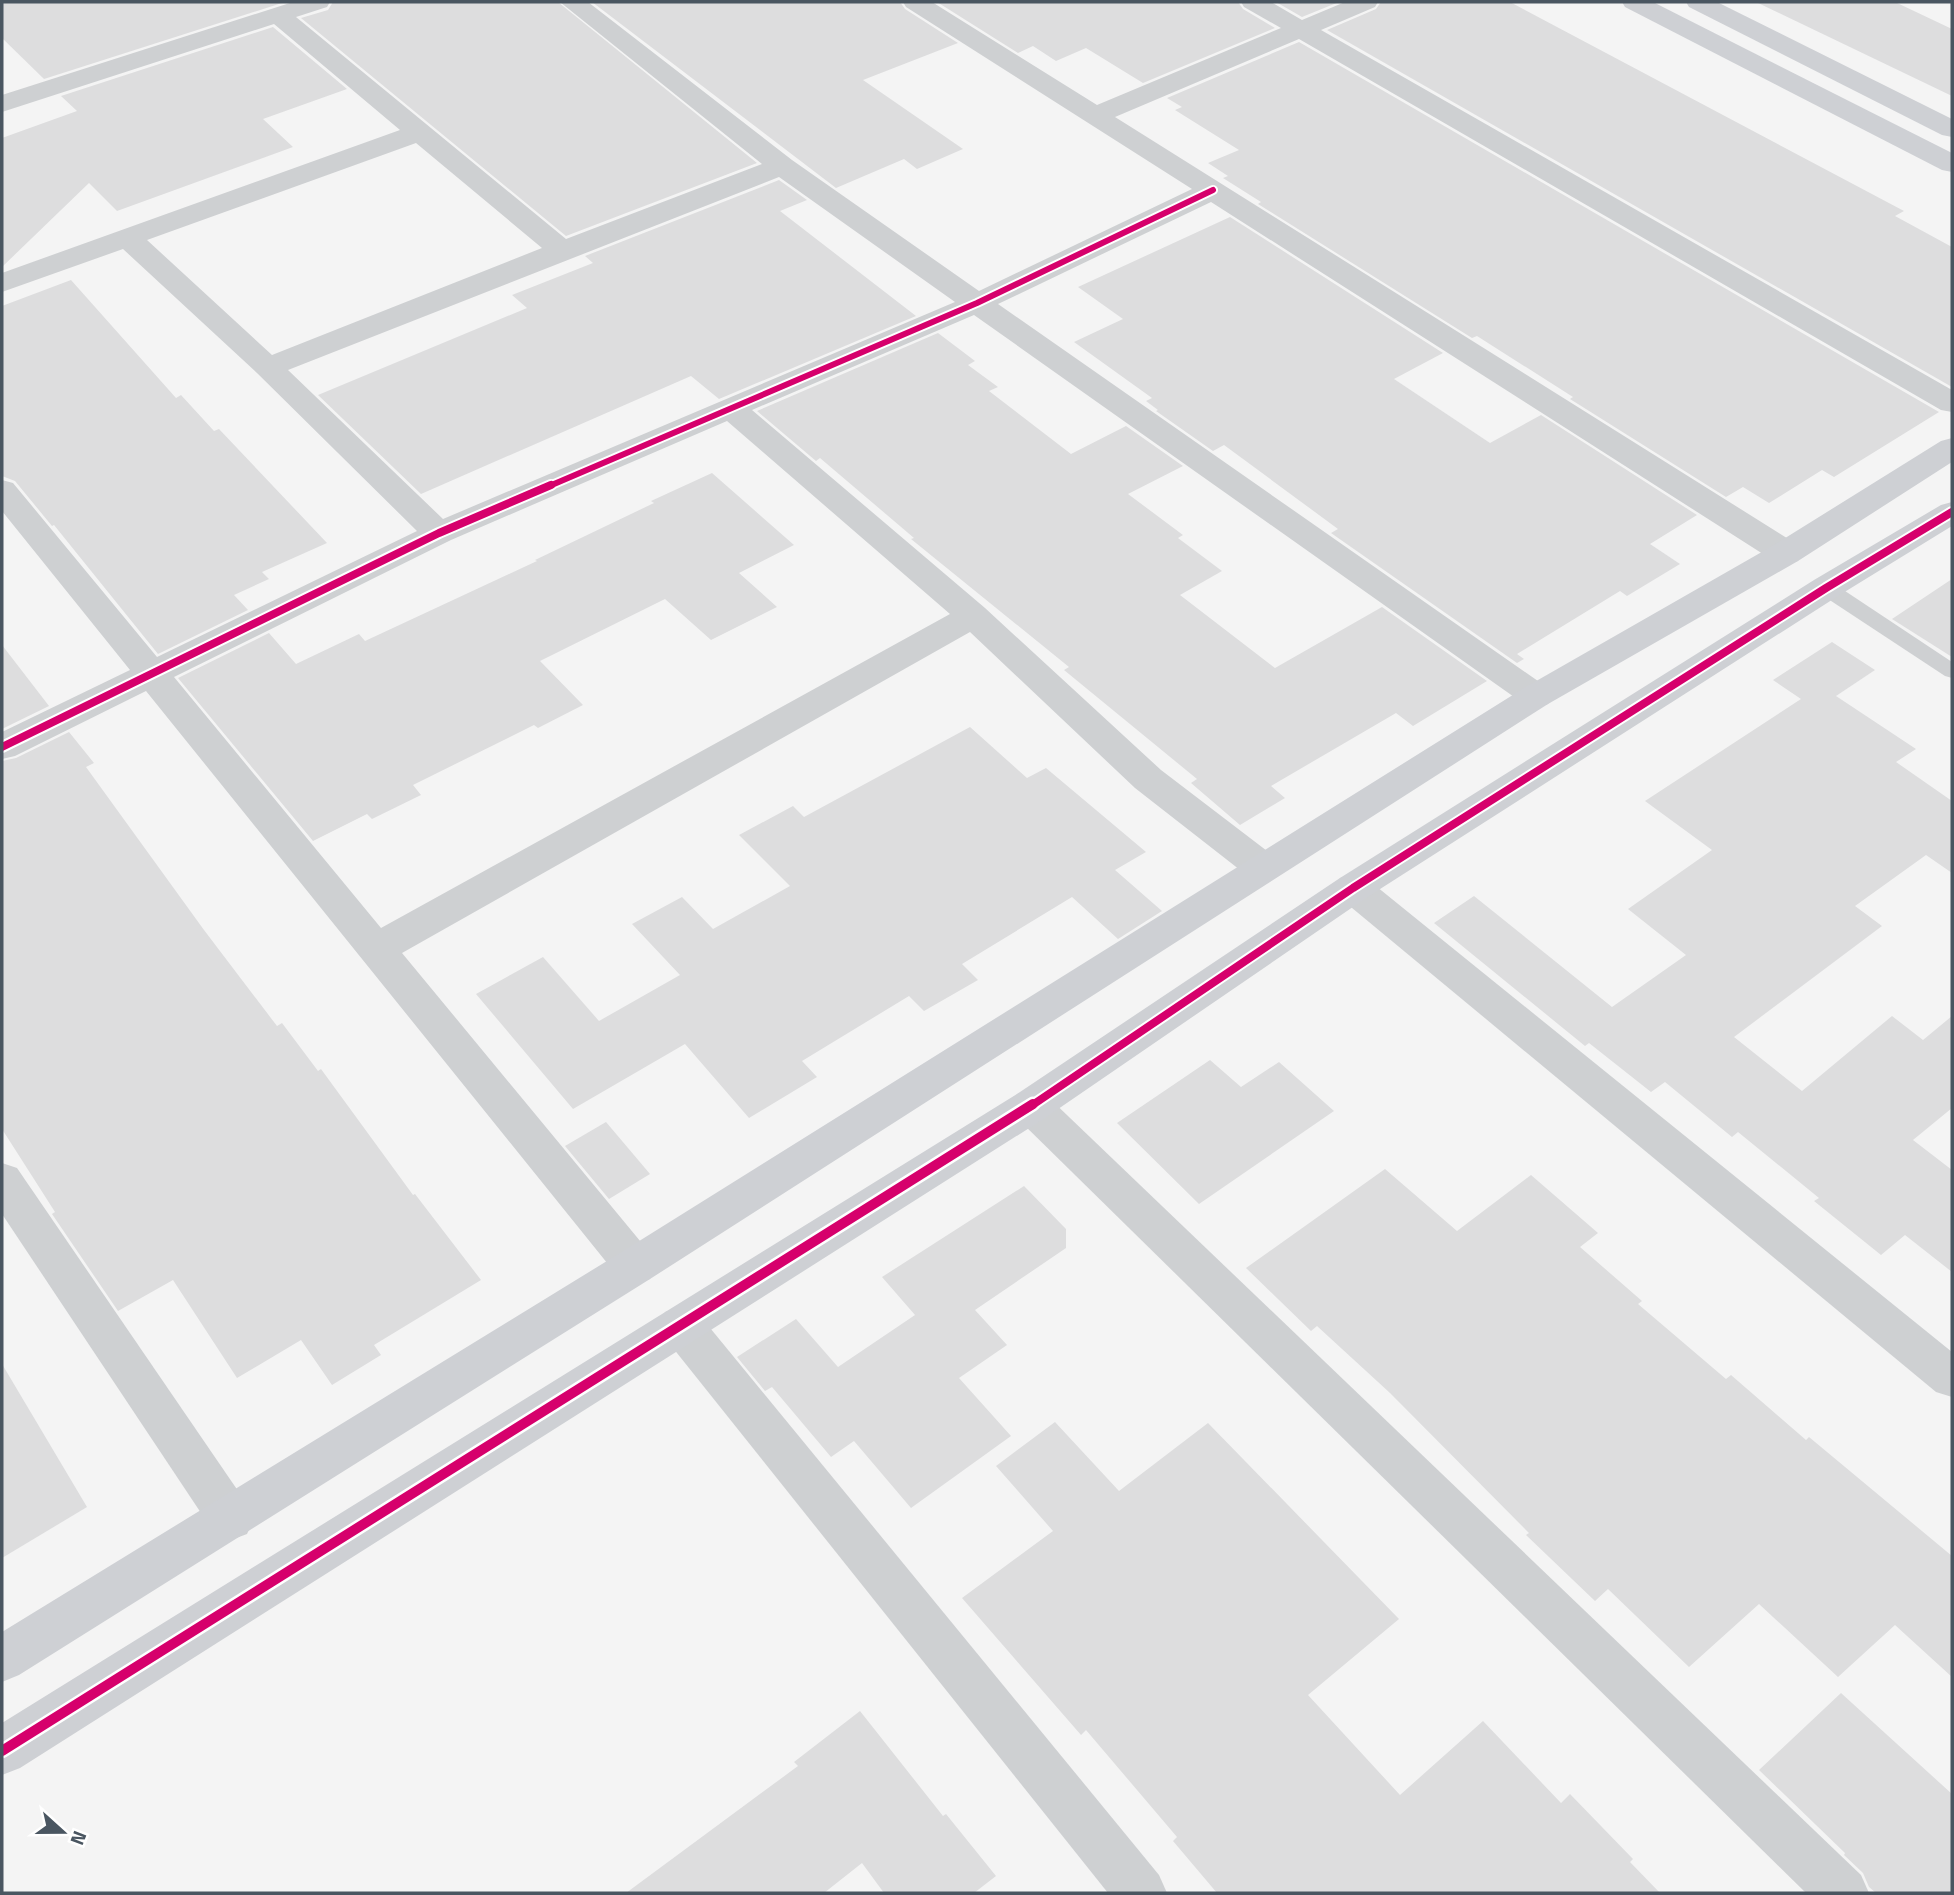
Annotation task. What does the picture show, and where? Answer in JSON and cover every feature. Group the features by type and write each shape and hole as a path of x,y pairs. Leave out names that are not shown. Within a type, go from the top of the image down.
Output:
{"street":[{"path":"2,104 318,2"},
{"path":"573,2 782,166 1536,696"},
{"path":"915,2 1786,553"},
{"path":"1253,2 1952,403"},
{"path":"1096,115 1366,2"},
{"path":"1634,2 1952,164"},
{"path":"1698,2 1952,129"},
{"path":"278,15 417,133 562,250"},
{"path":"2,283 417,133"},
{"path":"268,367 782,166"},
{"path":"2,747 439,533 977,303 1213,190"},
{"path":"127,237 268,367 439,533"},
{"path":"732,409 973,616 1148,779 1262,867"},
{"path":"2,1659 231,1519 1536,696 1786,553 1952,448"},
{"path":"6,501 152,674 635,1265"},
{"path":"2,1751 1031,1106 1353,888 1826,588 1952,512"},
{"path":"376,949 973,616"},
{"path":"1353,888 1952,1378"},
{"path":"1031,1106 1843,1893"},
{"path":"2,1180 231,1519"},
{"path":"681,1325 1140,1893"}],"lane":[{"path":"1826,588 1952,671"}],"building":[{"path":"2,2 285,2 44,79 2,38"},
{"path":"333,2 558,2 757,163 566,236 301,18 328,10"},
{"path":"592,2 900,2 905,9 958,43 863,80 963,149 917,169 904,159 836,188"},
{"path":"937,2 1238,2 1243,9 1275,28 1143,83 1086,48 1056,61 1033,46 1018,53"},
{"path":"1276,2 1339,2 1302,17"},
{"path":"1381,2 1510,2 1904,211 1895,216 1952,247 1952,387 1327,30 1376,9"},
{"path":"1756,2 1895,2 1952,29 1952,96"},
{"path":"273,27 347,89 263,119 293,147 117,211 89,183 2,267 2,138 77,111 61,96"},
{"path":"1299,42 1939,412 1834,477 1822,470 1769,503 1743,487 1726,497 1570,399 1573,397 1477,336 1472,338 1258,204 1261,202 1223,178 1228,176 1208,163 1239,150 1175,110 1182,107 1167,98"},
{"path":"779,180 807,200 780,211 916,316 719,399 691,376 421,494 318,395 527,308 512,295 593,263 585,256"},
{"path":"1230,217 1443,353 1394,379 1490,443 1541,415 1697,515 1650,544 1680,564 1627,596 1620,591 1517,654 1524,659 1517,663 1331,533 1338,529 1224,445 1213,451 1156,411 1158,410 1146,401 1152,398 1074,342 1123,319 1078,287"},
{"path":"71,280 176,398 181,395 214,431 219,429 327,543 262,572 269,579 234,595 248,610 158,654 54,525 52,526 15,481 2,476 2,306"},
{"path":"938,333 975,361 968,365 998,387 989,391 1071,454 1126,426 1183,466 1128,494 1183,535 1178,538 1222,571 1180,595 1275,668 1382,607 1487,681 1413,726 1396,713 1271,786 1285,798 1240,825 1191,783 1197,779 1064,670 1069,667 911,539 914,538 820,458 816,461 757,411"},
{"path":"712,473 794,545 739,573 777,607 711,640 665,599 540,661 583,705 538,728 534,725 413,785 421,795 372,819 367,814 313,841 178,678 269,633 296,664 359,634 365,641 537,561 535,560 654,503 651,501"},
{"path":"1952,579 1952,657 1892,619"},
{"path":"1832,642 1875,670 1836,696 1916,749 1896,762 1952,801 1952,873 1926,855 1855,906 1882,926 1734,1037 1802,1091 1892,1016 1923,1040 1952,1016 1952,1108 1913,1140 1952,1170 1952,1272 1905,1235 1881,1255 1814,1201 1819,1198 1738,1132 1732,1137 1665,1082 1651,1092 1589,1043 1585,1046 1434,923 1474,896 1612,1007 1686,955 1628,909 1712,850 1645,801 1801,699 1773,680"},
{"path":"2,645 49,706 2,729"},
{"path":"970,727 1027,778 1046,768 1146,852 1115,870 1162,911 1118,939 1072,897 962,964 978,980 924,1011 909,996 802,1061 817,1077 749,1118 685,1044 573,1109 476,994 543,957 599,1021 680,975 632,924 682,897 713,929 790,886 739,835 793,806 804,817"},
{"path":"69,732 94,763 86,767 204,930 277,1026 282,1023 318,1071 321,1069 413,1195 415,1194 481,1280 374,1345 381,1355 332,1385 301,1340 237,1378 173,1280 118,1311 52,1214 55,1212 2,1129 2,761 16,758"},
{"path":"1210,1060 1241,1087 1279,1062 1334,1111 1199,1204 1117,1123"},
{"path":"606,1122 650,1174 609,1199 565,1146"},
{"path":"1385,1169 1457,1231 1531,1175 1598,1233 1580,1247 1642,1301 1638,1304 1726,1379 1731,1375 1806,1440 1809,1437 1952,1556 1952,1677 1895,1625 1838,1677 1759,1604 1689,1667 1608,1589 1595,1601 1526,1535 1529,1533 1390,1393 1317,1326 1311,1331 1246,1268"},
{"path":"1024,1186 1066,1229 1066,1248 975,1310 1007,1345 959,1378 1011,1436 911,1508 854,1441 831,1457 772,1387 765,1391 737,1357 796,1319 838,1367 915,1315 882,1277"},
{"path":"2,1364 87,1507 2,1558"},
{"path":"1055,1422 1119,1491 1208,1423 1399,1619 1308,1695 1400,1795 1483,1721 1561,1803 1570,1794 1633,1859 1630,1862 1660,1893 1217,1893 1173,1841 1177,1837 1086,1730 1081,1735 962,1598 1053,1531 996,1466"},
{"path":"1841,1693 1952,1794 1952,1893 1876,1893 1845,1853 1759,1770"},
{"path":"860,1711 943,1816 946,1814 996,1876 974,1893 884,1893 862,1863 824,1893 626,1893 798,1766 794,1762"}],"cycle path":[{"path":"2,747 439,533 977,303 1213,190"},
{"path":"2,1751 1031,1106 1353,888 1826,588 1952,512"}]}
